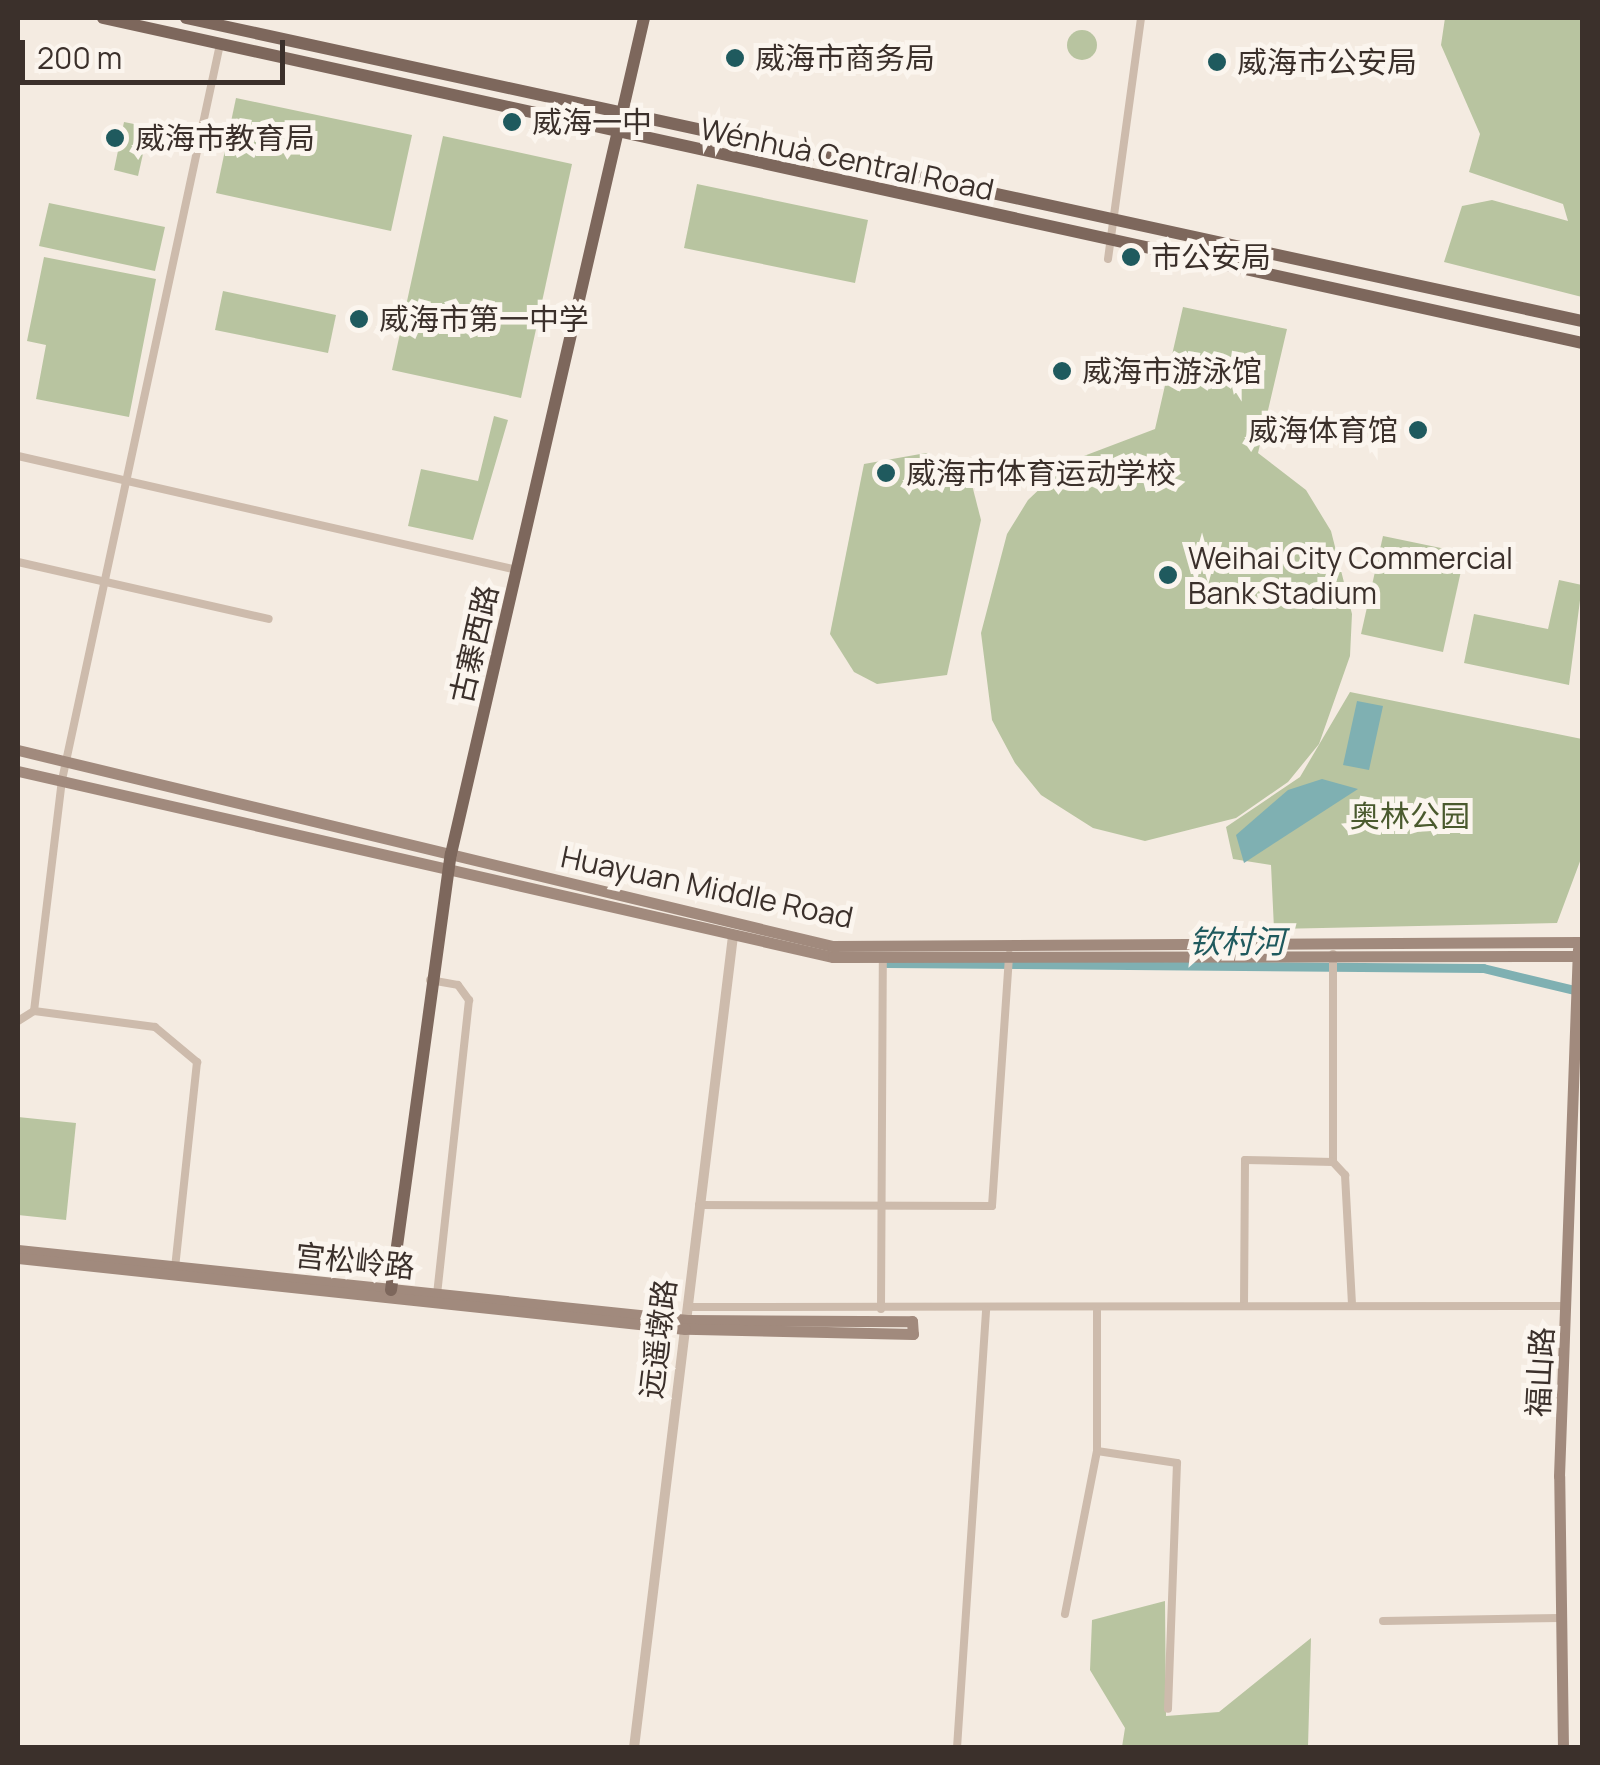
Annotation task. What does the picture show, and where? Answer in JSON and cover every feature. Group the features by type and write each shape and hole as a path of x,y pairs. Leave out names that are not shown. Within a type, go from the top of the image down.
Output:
{"main road":[{"name":"Wénhuà Central Road","path":"103,18 1582,343"},
{"name":"Wénhuà Central Road","path":"186,18 1582,322"},
{"name":"古寨西路","path":"391,1290 430,980 452,854 644,18"},
{"name":"Huayuan Middle Road","path":"18,750 832,946 1581,939"},
{"name":"Huayuan Middle Road","path":"18,770 733,936 882,957 1009,961 1575,956"},
{"name":"福山路","path":"1563,1748 1560,1618 1569,1306 1569,999 1581,939"},
{"name":"宫松岭路","path":"18,1250 687,1319"},
{"path":"18,1258 687,1319 914,1334 912,1321 687,1319"}],"street":[{"path":"1108,259 1142,18"},
{"path":"34,1011 62,780 101,581 220,44"},
{"path":"18,456 518,570"},
{"path":"18,562 269,619"},
{"name":"远遥墩路","path":"634,1748 733,936"},
{"path":"881,1309 882,957"},
{"path":"1333,958 1334,1162 1345,1175 1352,1305"},
{"path":"699,1205 992,1206 1009,961"},
{"path":"430,980 458,986 469,1000 437,1294"},
{"path":"18,1021 34,1011 155,1027 196,1062 175,1267"},
{"path":"1244,1305 1245,1160 1334,1162"},
{"path":"687,1319 881,1309 1569,1306"},
{"path":"957,1748 986,1310"},
{"path":"1065,1614 1097,1451 1097,1310"},
{"path":"1097,1451 1177,1462 1168,1709"},
{"path":"1383,1621 1560,1618"}],"green space":[{"path":"1445,18 1582,18 1582,297 1444,262 1462,206 1492,200 1568,221 1563,204 1469,172 1480,134 1441,45"},
{"path":"1082,30 1093,34 1097,45 1093,56 1082,60 1071,56 1067,45 1071,34"},
{"path":"236,98 412,135 391,231 216,193"},
{"path":"124,122 149,127 138,176 114,170"},
{"path":"443,136 572,164 521,398 392,370"},
{"path":"697,184 868,220 855,283 684,248"},
{"path":"49,203 165,227 155,271 39,246"},
{"path":"44,257 156,279 129,417 36,399 46,345 27,341"},
{"path":"223,291 336,315 328,353 215,330"},
{"name":"Weihai City Commercial Bank Stadium","path":"1183,307 1287,329 1258,453 1306,490 1331,531 1352,614 1350,656 1319,744 1288,782 1236,818 1145,841 1093,828 1041,795 1015,763 992,720 981,633 1007,534 1028,500 1068,462 1155,429"},
{"path":"494,416 508,420 473,540 408,526 421,469 478,481"},
{"path":"926,453 971,481 981,520 947,675 877,684 854,672 830,634 864,464"},
{"path":"1383,536 1465,553 1443,652 1361,634"},
{"path":"1559,580 1582,585 1569,685 1464,663 1474,614 1548,629"},
{"name":"奥林公园","path":"1350,692 1582,739 1582,856 1557,923 1274,929 1271,865 1233,859 1226,827 1300,777"},
{"path":"18,1117 76,1123 66,1220 18,1215"},
{"path":"1165,1601 1166,1716 1219,1712 1311,1638 1308,1747 1122,1747 1125,1728 1090,1670 1092,1620"}],"water":[{"path":"1357,701 1383,706 1369,770 1343,765"},
{"path":"1322,779 1358,789 1244,863 1236,835 1288,790"}],"waterway":[{"name":"钦村河","path":"887,963 1483,968 1582,992"}],"place":[{"name":"威海市商务局","path":"735,58"},
{"name":"威海市公安局","path":"1217,62"},
{"name":"威海一中","path":"512,122"},
{"name":"威海市教育局","path":"115,138"},
{"name":"市公安局","path":"1131,257"},
{"name":"威海市第一中学","path":"359,319"},
{"name":"威海市游泳馆","path":"1062,371"},
{"name":"威海体育馆","path":"1418,430"},
{"name":"威海市体育运动学校","path":"886,473"},
{"name":"Weihai City Commercial Bank Stadium","path":"1168,575"}]}
